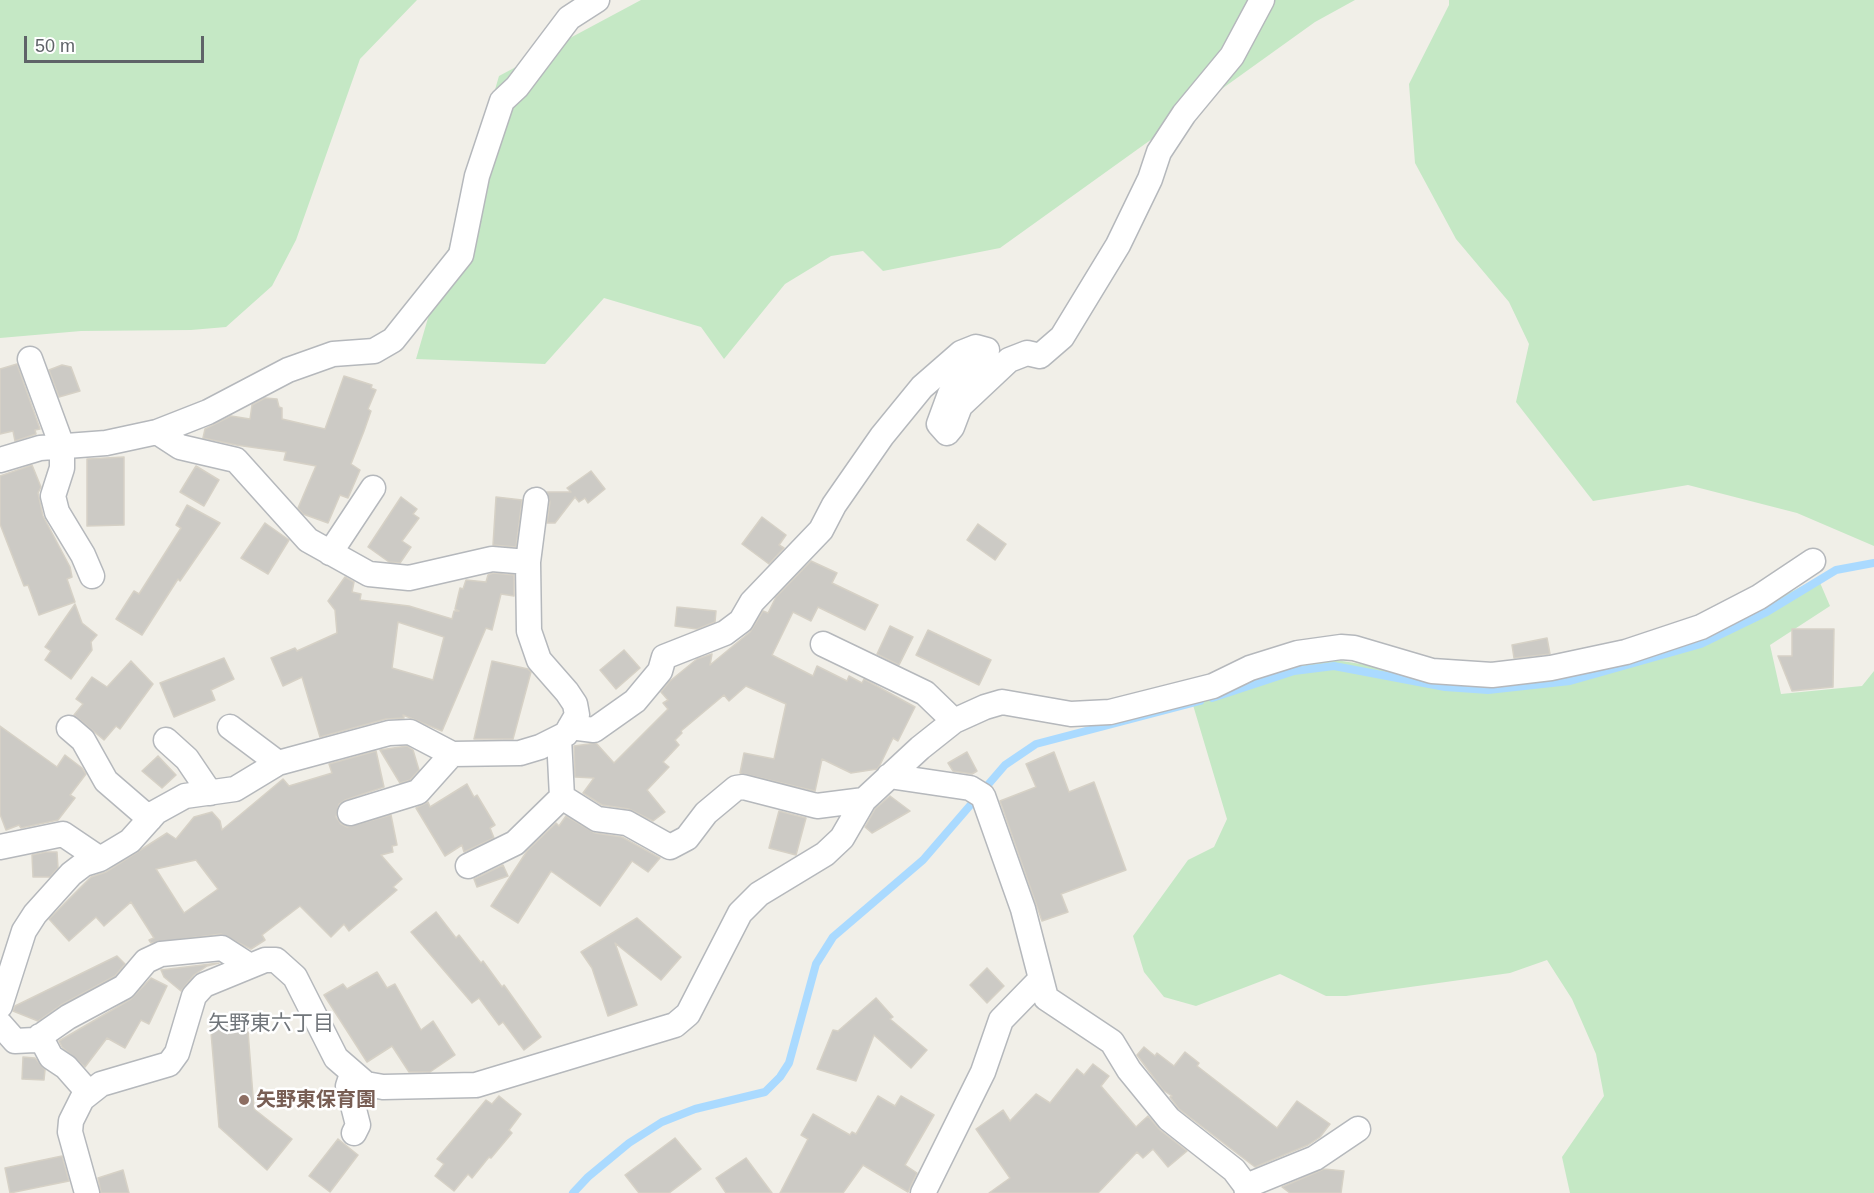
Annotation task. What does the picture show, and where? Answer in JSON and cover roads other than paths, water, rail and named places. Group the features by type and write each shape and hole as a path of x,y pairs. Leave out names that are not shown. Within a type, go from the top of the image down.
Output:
{"street":[{"path":"0,460 40,447 106,443 158,432 208,412 288,370 333,354 374,351 393,340 413,318 461,255 477,176 502,101 517,87 569,18 597,0"},
{"path":"0,1006 24,932 34,914 71,874 84,864 100,859 130,841 156,812 185,796 236,789 278,763 388,734 410,732 452,754 520,753 564,732 594,730 635,701 660,671 664,657 725,633 741,621 752,602 821,530 834,505 882,436 922,387 961,353 976,347 987,350 985,356 950,394 939,424 947,433 952,428 960,406 1009,360 1027,353 1040,356 1062,337 1118,244 1150,179 1159,152 1184,114 1232,56 1254,19 1262,0"},
{"path":"30,359 62,446 62,468 53,496 57,512 83,555 92,576"},
{"path":"158,432 180,447 236,460 308,540 369,574 394,578 433,574 492,559 528,562"},
{"path":"330,553 373,488"},
{"path":"468,866 515,843 562,797 564,732 576,715 575,704 539,660 529,632 528,562 536,500"},
{"path":"87,1193 70,1132 75,1109 88,1092 101,1084 169,1064 177,1053 194,996 204,985 265,960 276,960 295,977 336,1058 366,1084 383,1088 476,1085 675,1025 688,1014 740,913 759,894 842,838 864,800 954,721 985,707 1002,702 1071,714 1110,712 1213,686 1250,668 1298,653 1341,647 1354,648 1432,671 1492,675 1551,668 1626,652 1701,627 1759,597 1813,561"},
{"path":"823,644 925,693 954,721"},
{"path":"230,727 278,763"},
{"path":"69,728 83,740 106,781 150,819"},
{"path":"166,740 187,759 210,793"},
{"path":"350,813 418,792 452,754"},
{"path":"889,776 977,792 1023,909 1046,998 1112,1042 1129,1070 1169,1119 1234,1170 1246,1189 1316,1158 1358,1129"},
{"path":"562,797 597,819 627,823 670,848 687,838 706,813 736,788 743,787 817,806 864,800"},
{"path":"0,848 63,834 100,859"},
{"path":"0,1024 15,1041 25,1042 40,1036 68,1017 124,987 146,961 160,954 222,948 250,966"},
{"path":"923,1193 982,1072 1001,1020 1040,980"},
{"path":"40,1036 51,1057 66,1067 88,1092"},
{"path":"352,1074 348,1086 358,1125 354,1133"}],"waterway":[{"path":"1212,698 1294,671 1334,666 1445,687 1488,690 1570,681 1701,644 1765,613 1836,570 1874,563"},
{"path":"573,1193 588,1177 629,1143 662,1122 695,1109 765,1092 780,1077 789,1063 816,964 833,937 923,860 1005,765 1036,744 1200,701"}],"place":[{"name":"矢野東保育園","path":"244,1100"}],"district":[{"name":"矢野東六丁目","path":"271,1024"}]}
